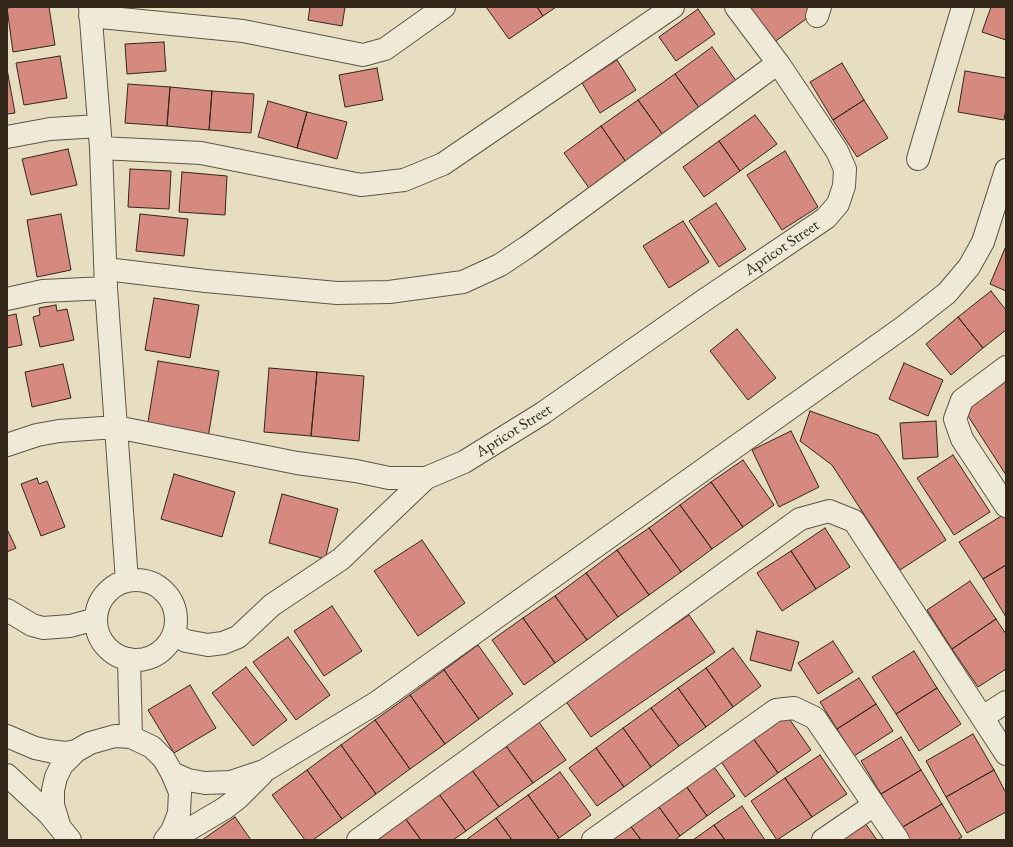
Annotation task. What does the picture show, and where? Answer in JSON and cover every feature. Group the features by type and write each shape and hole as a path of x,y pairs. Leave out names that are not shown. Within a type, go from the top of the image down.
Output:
{"street":[{"path":"127,581 106,278 101,148 98,126 90,12 243,31 363,55 385,49 444,7"},
{"path":"101,148 201,153 361,185 404,180 443,164 673,7"},
{"path":"7,299 106,278 206,281 337,293 389,292 463,282 500,265 527,247 778,63 736,7"},
{"path":"918,159 963,7"},
{"name":"Apricot Street","path":"174,634 186,641 208,645 222,643 238,637 272,605 341,559 426,478 464,462 543,413 703,301 826,218 838,204 844,186 845,169 837,151 778,63"},
{"path":"7,137 50,129 98,126"},
{"path":"172,773 188,780 212,783 231,782 264,771 376,703 906,326 947,293 969,267 983,242 1001,202 1006,170"},
{"path":"1006,367 962,400 955,419 962,440 1006,506"},
{"path":"7,445 37,435 59,431 116,427 297,463 356,471 389,478 426,478"},
{"path":"358,840 800,519 830,511 854,521 1006,754"},
{"path":"127,581 148,581 166,593 176,612 174,634 164,650 148,659 129,660 112,652 100,637 96,619 100,602 111,588 127,581"},
{"path":"7,610 32,625 43,628 70,626 96,619"},
{"path":"129,660 131,737"},
{"path":"983,717 1006,702"},
{"path":"593,840 776,710 794,708 814,718 898,840"},
{"path":"7,736 35,748 65,753 76,751 102,739 115,736 131,737 152,747 164,759 180,792 179,813 172,831 165,840"},
{"path":"65,833 53,805 53,790 56,777 62,766 76,751"},
{"path":"171,840 225,808 238,798 264,771"},
{"path":"7,775 49,814 65,833"},
{"path":"823,840 874,805"}],"building":[{"path":"49,7 55,45 13,52 7,8"},
{"path":"310,7 345,7 342,26 308,20"},
{"path":"486,7 537,7 543,16 509,39"},
{"path":"537,7 556,7 543,16"},
{"path":"752,7 813,7 817,11 773,43 749,10"},
{"path":"991,7 1006,7 1006,40 982,32"},
{"path":"698,9 715,34 676,61 659,37"},
{"path":"164,42 166,71 127,74 125,44"},
{"path":"712,47 737,82 700,109 675,74"},
{"path":"60,56 67,98 24,105 16,63"},
{"path":"617,60 636,90 600,113 582,83"},
{"path":"842,63 864,100 833,120 810,82"},
{"path":"377,68 383,100 345,107 339,75"},
{"path":"7,69 15,113 7,114"},
{"path":"965,71 1006,78 1006,108 1004,120 958,112"},
{"path":"675,74 700,109 663,135 638,100"},
{"path":"128,84 170,87 167,126 125,123"},
{"path":"170,87 212,91 209,130 167,126"},
{"path":"212,91 254,94 251,133 209,130"},
{"path":"638,100 663,135 626,162 601,126"},
{"path":"864,100 888,138 857,157 833,120"},
{"path":"268,101 307,112 297,148 258,137"},
{"path":"307,112 347,122 337,159 297,148"},
{"path":"755,115 777,144 740,171 719,141"},
{"path":"601,126 626,162 589,188 564,153"},
{"path":"719,141 740,171 704,197 683,167"},
{"path":"68,149 77,185 31,195 22,159"},
{"path":"785,151 818,207 782,230 747,175"},
{"path":"130,169 171,171 169,209 128,207"},
{"path":"182,172 227,176 225,215 179,212"},
{"path":"716,203 746,249 719,267 689,221"},
{"path":"61,214 71,270 37,277 27,220"},
{"path":"140,214 188,219 184,256 136,251"},
{"path":"683,221 709,262 669,288 643,246"},
{"path":"1006,246 1006,291 990,284"},
{"path":"991,291 1006,310 1006,330 983,348 958,317"},
{"path":"154,298 199,305 190,358 145,350"},
{"path":"56,305 57,311 67,309 74,340 40,347 33,317 40,315 39,308"},
{"path":"16,314 22,345 7,348 7,316"},
{"path":"958,317 983,348 951,375 926,344"},
{"path":"737,329 776,378 748,400 710,351"},
{"path":"158,361 219,371 208,438 147,428"},
{"path":"904,363 943,380 928,416 889,399"},
{"path":"63,364 71,398 32,407 25,372"},
{"path":"269,368 317,372 311,436 264,432"},
{"path":"317,372 364,376 359,441 311,436"},
{"path":"1006,377 1006,475 961,405"},
{"path":"810,411 878,435 946,540 900,570 832,465 800,441"},
{"path":"936,421 938,457 903,459 900,423"},
{"path":"791,431 819,487 779,507 752,450"},
{"path":"953,455 990,512 954,535 917,478"},
{"path":"743,460 774,505 743,527 711,482"},
{"path":"174,474 235,492 222,537 161,519"},
{"path":"37,478 39,484 47,481 65,527 41,536 21,484"},
{"path":"711,482 743,527 712,549 680,505"},
{"path":"282,494 338,509 325,559 269,543"},
{"path":"680,505 712,549 681,572 649,528"},
{"path":"1003,515 1006,520 1006,565 983,579 959,542"},
{"path":"649,528 681,572 649,595 617,550"},
{"path":"825,528 850,567 816,589 791,551"},
{"path":"7,529 16,548 7,552"},
{"path":"422,540 465,603 418,636 374,571"},
{"path":"617,550 649,595 618,617 586,573"},
{"path":"791,551 816,589 782,611 757,573"},
{"path":"1006,565 1006,617 983,579"},
{"path":"586,573 618,617 587,640 555,596"},
{"path":"970,581 996,619 952,649 927,610"},
{"path":"555,596 587,640 555,663 523,618"},
{"path":"332,606 362,651 324,676 294,631"},
{"path":"689,615 715,652 591,737 565,700"},
{"path":"523,618 555,663 524,685 492,640"},
{"path":"996,619 1006,634 1006,669 978,687 952,649"},
{"path":"757,631 799,642 791,671 750,660"},
{"path":"288,637 330,695 296,720 253,662"},
{"path":"833,641 853,672 818,694 798,663"},
{"path":"478,645 513,694 479,719 444,670"},
{"path":"733,648 761,686 733,707 706,668"},
{"path":"914,651 937,688 896,714 872,677"},
{"path":"246,667 287,720 253,746 212,693"},
{"path":"706,668 733,707 706,727 678,688"},
{"path":"444,670 479,719 445,744 410,695"},
{"path":"859,678 876,704 837,729 820,702"},
{"path":"190,685 216,728 174,753 148,710"},
{"path":"678,688 706,727 679,746 651,708"},
{"path":"937,688 961,724 919,751 896,714"},
{"path":"410,695 445,744 410,769 375,720"},
{"path":"876,704 893,731 854,756 837,729"},
{"path":"651,708 679,746 651,767 623,728"},
{"path":"783,710 811,750 778,773 750,734"},
{"path":"536,718 566,760 533,783 503,742"},
{"path":"375,720 410,769 376,794 341,745"},
{"path":"623,728 651,767 624,787 596,748"},
{"path":"750,734 778,773 745,797 718,757"},
{"path":"973,734 994,770 946,797 926,761"},
{"path":"901,737 921,770 881,794 861,761"},
{"path":"503,742 533,783 499,807 469,766"},
{"path":"341,745 376,794 342,819 307,770"},
{"path":"596,748 624,787 597,806 569,768"},
{"path":"820,755 847,794 812,817 785,778"},
{"path":"711,763 735,796 707,816 684,783"},
{"path":"469,766 499,807 466,831 436,790"},
{"path":"307,770 342,819 313,840 305,840 272,795"},
{"path":"921,770 942,804 901,828 881,794"},
{"path":"994,770 1006,793 1006,812 967,833 946,797"},
{"path":"560,772 591,815 559,838 528,795"},
{"path":"785,778 812,817 777,840 751,801"},
{"path":"684,783 707,816 680,836 656,803"},
{"path":"436,790 466,831 453,840 421,840 402,814"},
{"path":"528,795 559,838 556,840 512,840 496,818"},
{"path":"656,803 680,836 675,840 641,840 629,824"},
{"path":"942,804 962,837 957,840 909,840 901,828"},
{"path":"742,806 765,840 725,840 714,825"},
{"path":"402,814 421,840 371,840"},
{"path":"235,817 251,840 202,840"},
{"path":"496,818 512,840 466,840"},
{"path":"865,823 877,840 842,840"},
{"path":"629,824 641,840 606,840"},
{"path":"714,825 725,840 693,840"}]}
